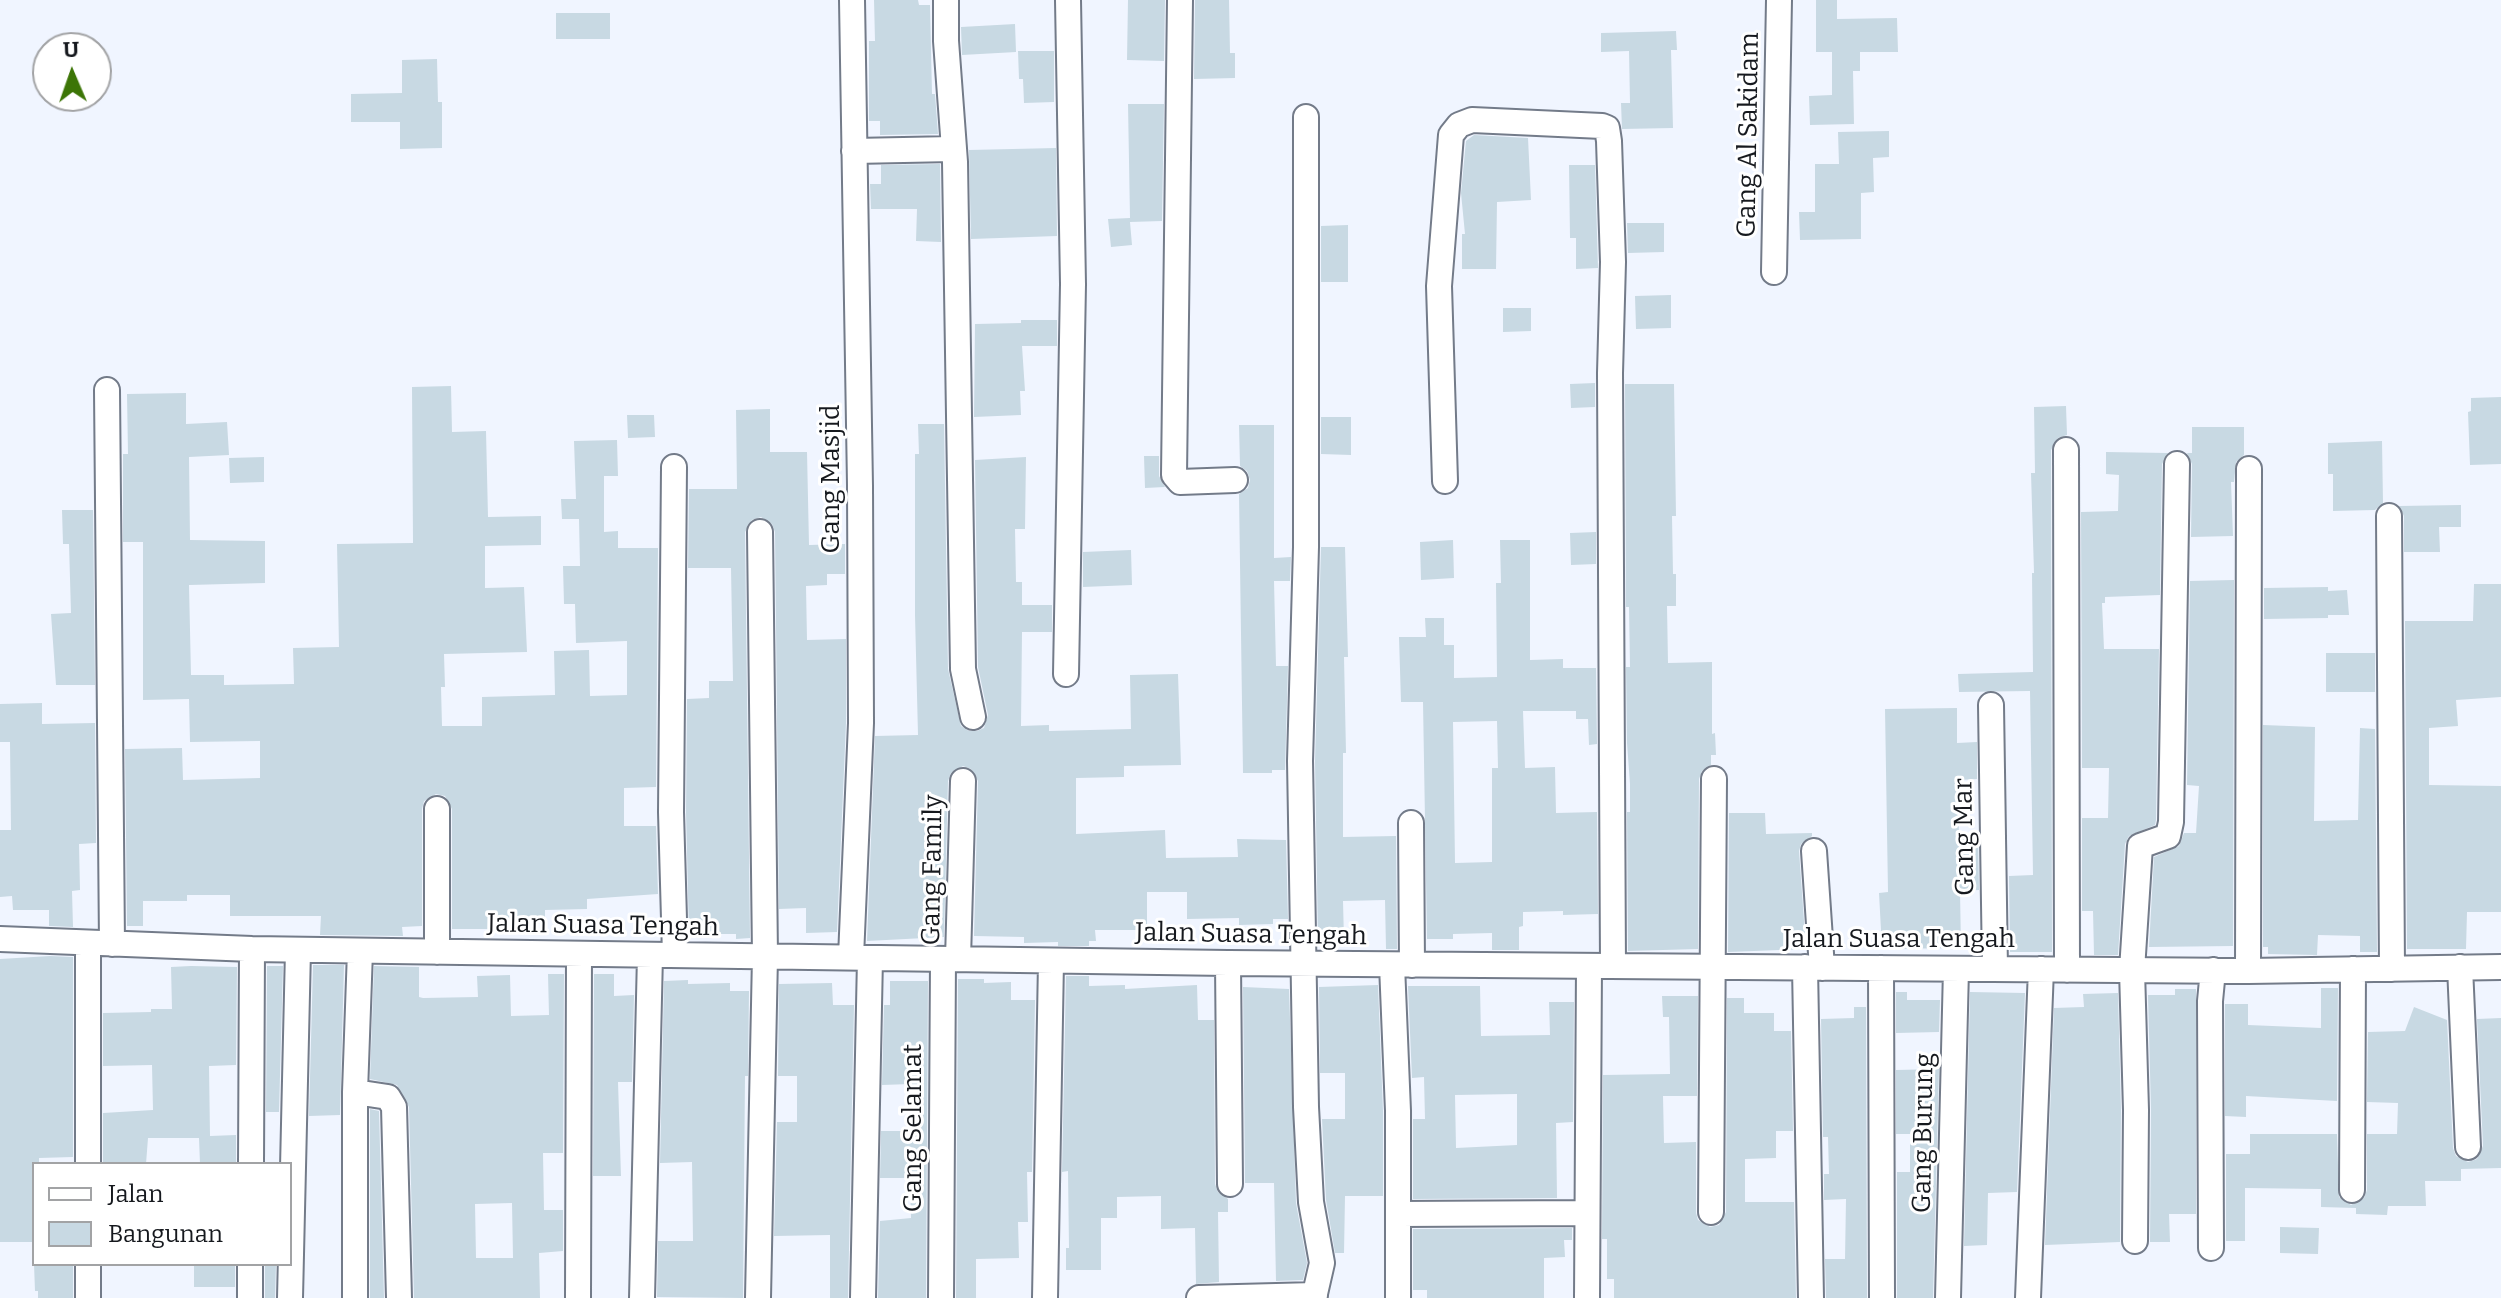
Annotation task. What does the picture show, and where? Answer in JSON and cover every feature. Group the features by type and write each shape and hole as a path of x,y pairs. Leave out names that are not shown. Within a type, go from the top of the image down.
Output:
{"street":[{"name":"Gang Masjid","path":"852,0 860,485 863,1298"},
{"path":"946,0 953,149 963,669 973,717"},
{"path":"1066,674 1073,284 1068,0"},
{"path":"1180,0 1174,475 1180,482 1235,480"},
{"name":"Gang Al Sakidam","path":"1774,272 1779,0"},
{"path":"1199,1298 1314,1297 1322,1263 1311,1202 1306,1107 1300,761 1306,547 1306,117"},
{"path":"1445,481 1439,286 1451,135 1459,125 1472,120 1607,128 1613,262 1601,966 1587,1213 1587,1298"},
{"path":"854,151 953,149"},
{"path":"88,1162 100,944 107,390"},
{"path":"2066,450 2067,970"},
{"path":"2135,1241 2136,1110 2132,970 2140,846 2168,836 2171,822 2177,464"},
{"path":"674,467 671,812 675,955"},
{"path":"2248,971 2249,469"},
{"path":"2389,516 2392,969"},
{"path":"758,1298 765,956 760,532"},
{"name":"Gang Mar","path":"1991,705 1995,969"},
{"path":"1711,1212 1714,779"},
{"name":"Gang Family","path":"951,959 963,781"},
{"path":"437,809 437,952"},
{"path":"1398,1298 1398,1111 1402,965 1411,823"},
{"path":"1811,1298 1814,851"},
{"name":"Jalan Suasa Tengah","path":"0,939 298,950 1305,964 2248,971 2501,967"},
{"path":"251,1162 252,949"},
{"path":"292,1211 298,950"},
{"path":"355,1298 355,1092 360,951"},
{"path":"578,1298 579,954"},
{"path":"642,1298 650,955"},
{"name":"Gang Selamat","path":"941,1298 951,959"},
{"path":"1045,1298 1051,961"},
{"path":"1228,963 1230,1184"},
{"path":"2460,967 2468,1147"},
{"path":"1881,968 1882,1298"},
{"name":"Gang Burung","path":"1948,1298 1956,969"},
{"path":"2028,1298 2041,969"},
{"path":"2352,1190 2353,969"},
{"path":"2211,1248 2210,1001 2213,970"},
{"path":"355,1092 388,1097 394,1107 399,1298"},
{"path":"1399,1214 1587,1213"},
{"path":"88,1266 88,1298"},
{"path":"250,1266 250,1298"},
{"path":"290,1298 291,1266"}],"building":[{"path":"874,0 918,0 919,5 930,5 932,94 935,94 938,134 880,135 880,121 869,121 869,41 875,41"},
{"path":"1128,0 1165,0 1164,61 1127,60"},
{"path":"1195,0 1229,0 1230,53 1235,53 1235,78 1194,79"},
{"path":"1816,0 1837,0 1837,19 1897,18 1898,52 1860,52 1860,71 1853,71 1854,124 1810,125 1809,96 1832,95 1832,52 1816,52"},
{"path":"556,13 610,13 610,39 556,39"},
{"path":"1015,24 1016,52 962,55 961,27"},
{"path":"1676,31 1677,50 1671,50 1673,128 1622,129 1621,103 1630,103 1629,51 1601,52 1601,33"},
{"path":"1018,51 1054,51 1054,102 1024,103"},
{"path":"437,59 438,102 442,102 442,148 400,149 400,122 351,122 351,94 402,93 402,60"},
{"path":"1128,104 1164,104 1162,221 1130,222 1132,245 1111,247 1108,219 1130,218"},
{"path":"1889,131 1889,157 1873,158 1874,192 1861,193 1861,239 1800,240 1799,212 1815,212 1815,164 1839,164 1838,132"},
{"path":"1474,135 1528,138 1531,200 1497,202 1496,269 1462,269 1462,234 1465,234 1461,193 1466,141"},
{"path":"1056,148 1057,236 971,239 969,150"},
{"path":"940,164 941,242 916,241 917,209 871,209 870,184 881,184 881,165"},
{"path":"1569,165 1595,165 1598,268 1576,269 1576,238 1570,238"},
{"path":"1627,223 1664,223 1664,252 1628,253"},
{"path":"1348,225 1348,282 1321,282 1321,226"},
{"path":"1671,295 1671,328 1636,329 1635,296"},
{"path":"1503,308 1531,308 1531,331 1503,332"},
{"path":"1021,320 1057,320 1057,346 1022,346 1025,391 1020,391 1021,415 974,417 975,324 1021,323"},
{"path":"1595,383 1595,407 1571,408 1570,384"},
{"path":"1625,384 1674,384 1676,516 1672,516 1676,606 1667,606 1668,663 1712,662 1712,734 1715,733 1716,755 1711,755 1711,765 1702,771 1699,779 1698,949 1628,951 1627,812 1630,812 1630,784 1626,667 1630,667 1629,607 1626,607"},
{"path":"451,386 452,432 486,431 488,517 541,516 541,545 485,546 485,588 524,587 527,652 444,654 442,726 482,726 482,697 555,695 554,651 589,650 590,696 627,695 627,641 576,643 575,604 564,604 563,566 580,566 579,519 562,519 561,499 576,499 574,441 617,440 618,476 604,476 604,532 618,531 618,548 658,548 656,787 624,788 624,826 656,826 658,894 587,899 587,909 545,910 545,923 505,924 505,929 452,929 452,809 445,796 436,794 424,801 422,809 422,926 402,927 403,936 320,935 321,916 230,916 230,895 187,895 187,901 143,901 143,926 127,926 125,749 182,748 183,780 260,778 260,741 190,742 189,699 143,700 143,542 123,542 123,454 128,454 127,394 186,393 186,424 227,422 229,455 189,457 190,540 265,541 265,583 189,585 191,675 224,675 224,685 294,684 293,648 339,647 337,544 413,543 412,387"},
{"path":"2501,397 2501,464 2470,465 2468,412 2471,411 2471,398"},
{"path":"2066,406 2067,435 2058,438 2051,450 2052,952 2010,952 2009,876 2033,875 2030,691 1959,692 1958,674 2033,672 2031,473 2035,473 2034,407"},
{"path":"770,409 770,452 807,452 809,545 845,544 845,574 827,574 827,585 806,586 807,640 846,639 846,723 837,932 806,933 806,908 779,909 775,532 772,524 761,517 752,520 745,532 750,938 736,939 736,934 689,934 687,699 709,698 709,681 733,681 731,568 688,568 689,489 737,489 736,410"},
{"path":"627,415 654,415 655,437 628,438"},
{"path":"1321,417 1351,417 1351,455 1321,454"},
{"path":"918,424 944,424 948,669 961,726 977,731 984,728 988,715 978,667 975,460 1026,457 1025,529 1015,529 1016,582 1022,582 1022,605 1052,605 1052,632 1022,632 1021,726 1049,725 1049,731 1131,729 1130,675 1178,674 1181,765 1124,766 1124,777 1076,778 1076,834 1165,830 1166,858 1238,857 1237,839 1286,840 1288,919 1273,919 1273,924 1239,925 1239,918 1187,919 1187,892 1147,892 1147,930 1095,930 1096,941 1089,941 1089,946 1058,946 1058,942 1024,943 1024,937 974,936 978,781 971,769 963,766 951,773 948,781 944,937 867,941 875,736 918,735 915,454 919,454"},
{"path":"1239,425 1274,425 1274,558 1291,557 1290,581 1274,581 1276,666 1288,666 1285,770 1272,770 1272,773 1243,773 1239,494 1248,488 1250,480 1247,471 1240,466"},
{"path":"2192,427 2244,427 2244,455 2236,462 2234,482 2231,482 2233,536 2191,537 2192,464 2187,453 2192,453"},
{"path":"2382,441 2383,503 2375,510 2333,511 2333,474 2328,474 2328,443"},
{"path":"2106,452 2168,453 2162,464 2160,595 2105,597 2105,603 2102,603 2104,649 2159,649 2156,820 2155,825 2129,836 2125,844 2118,955 2094,955 2093,911 2082,911 2082,818 2108,818 2109,768 2082,768 2081,512 2118,511 2119,475 2106,474"},
{"path":"1144,456 1159,456 1159,476 1165,487 1145,488"},
{"path":"264,457 264,482 230,483 229,458"},
{"path":"2461,505 2461,527 2439,527 2440,552 2404,552 2404,516 2399,506"},
{"path":"62,510 93,510 95,685 56,685 51,614 71,613 69,544 63,544"},
{"path":"1596,532 1596,564 1571,565 1570,533"},
{"path":"1453,540 1454,578 1421,580 1420,542"},
{"path":"1500,540 1530,540 1530,660 1563,659 1563,668 1596,668 1597,744 1589,745 1588,719 1576,719 1576,711 1523,711 1525,768 1555,767 1556,813 1597,812 1598,914 1523,912 1523,926 1519,927 1519,950 1492,950 1492,933 1453,934 1453,939 1427,939 1423,702 1401,702 1399,637 1426,637 1425,618 1444,618 1444,645 1454,645 1454,678 1497,677 1496,583 1501,583","holes":["1497,721 1498,768 1492,768 1492,862 1455,863 1453,722"]},
{"path":"1321,547 1345,547 1348,657 1344,657 1346,753 1343,753 1343,837 1396,836 1397,949 1386,949 1385,900 1343,901 1344,940 1318,941 1315,761"},
{"path":"1131,550 1132,585 1083,587 1083,552"},
{"path":"2234,580 2233,946 2149,947 2154,857 2179,846 2184,833 2196,833 2199,786 2187,785 2190,581"},
{"path":"2474,584 2501,584 2501,697 2456,700 2458,726 2429,728 2429,785 2501,786 2501,912 2467,912 2466,949 2407,949 2405,621 2473,621"},
{"path":"2328,587 2328,591 2347,590 2349,615 2264,619 2264,588"},
{"path":"2326,653 2375,653 2375,692 2326,692"},
{"path":"42,703 42,724 95,723 96,843 79,844 80,890 72,891 73,927 49,926 49,910 13,910 12,896 0,897 0,830 11,830 10,742 0,742 0,704"},
{"path":"1957,708 1957,743 1977,742 1977,779 1958,780 1959,838 1978,838 1979,890 1960,891 1961,948 1882,949 1879,893 1888,892 1885,709"},
{"path":"2263,725 2315,727 2314,821 2358,820 2360,728 2375,729 2377,952 2360,952 2360,936 2318,935 2317,955 2268,954 2268,947 2263,947"},
{"path":"1729,813 1765,813 1766,834 1812,833 1801,844 1799,851 1806,949 1728,952"},
{"path":"73,957 73,1157 39,1158 39,1162 32,1162 32,1242 0,1242 0,959"},
{"path":"313,965 344,965 340,1115 309,1116"},
{"path":"267,966 283,966 279,1112 266,1112"},
{"path":"374,966 419,967 419,997 423,998 478,997 477,976 510,975 511,1016 549,1015 548,974 564,974 563,1153 543,1153 544,1210 563,1210 563,1251 539,1253 540,1298 414,1298 409,1107 397,1085 370,1079","holes":["512,1203 513,1258 476,1258 475,1204"]},
{"path":"171,967 237,967 236,1065 209,1066 210,1136 236,1135 236,1162 200,1162 199,1138 148,1138 146,1162 103,1162 103,1113 153,1110 152,1065 103,1066 103,1013 172,1009"},
{"path":"594,974 614,974 614,996 634,995 632,1082 618,1082 621,1176 593,1176"},
{"path":"1066,976 1089,976 1089,986 1125,985 1125,989 1197,985 1198,1020 1214,1020 1215,1184 1218,1192 1228,1199 1228,1212 1218,1212 1219,1282 1196,1284 1195,1228 1161,1229 1161,1196 1117,1197 1117,1218 1101,1218 1101,1270 1066,1270 1066,1248 1069,1248 1068,1171 1062,1172"},
{"path":"958,979 984,979 984,983 1011,982 1011,1000 1035,1000 1032,1172 1027,1172 1028,1222 1018,1222 1019,1258 976,1259 976,1298 956,1298"},
{"path":"688,980 688,984 730,983 730,991 749,991 743,1298 657,1297 658,1241 693,1241 692,1162 660,1163 664,981"},
{"path":"890,981 928,981 926,1298 878,1298 880,1221 911,1218 910,1178 880,1178 881,1131 911,1131 910,1084 882,1085 884,1005 890,1005"},
{"path":"832,983 833,1005 854,1005 848,1298 830,1298 830,1235 774,1236 777,1122 797,1122 797,1076 778,1076 779,984"},
{"path":"1378,985 1383,1196 1345,1196 1344,1253 1335,1253 1326,1200 1322,1119 1345,1119 1345,1073 1320,1073 1319,987"},
{"path":"1408,986 1480,986 1481,1036 1550,1035 1549,1002 1574,1002 1573,1122 1556,1123 1557,1198 1413,1199 1413,1119 1425,1119 1424,1077 1412,1078","holes":["1517,1094 1517,1145 1456,1148 1455,1095"]},
{"path":"1243,987 1289,989 1296,1203 1307,1263 1303,1280 1276,1281 1274,1183 1245,1183"},
{"path":"2321,988 2338,988 2337,1101 2246,1096 2246,1117 2225,1116 2225,1004 2248,1004 2248,1025 2321,1028"},
{"path":"2175,989 2196,989 2196,1214 2169,1214 2170,1242 2150,1242 2148,995 2175,995"},
{"path":"1896,992 1907,992 1907,1000 1940,1000 1939,1032 1896,1033"},
{"path":"1970,992 2025,993 2017,1192 1988,1193 1987,1245 1964,1246"},
{"path":"2118,993 2120,1242 2045,1245 2054,1008 2084,1007 2083,994"},
{"path":"1662,996 1698,996 1697,1096 1663,1096 1664,1143 1696,1142 1696,1213 1698,1220 1710,1227 1719,1225 1726,1212 1727,998 1744,998 1744,1013 1774,1013 1774,1031 1791,1031 1793,1131 1776,1131 1776,1158 1745,1159 1745,1202 1794,1202 1796,1298 1614,1298 1614,1279 1607,1279 1607,1239 1602,1239 1603,1075 1670,1074 1669,1017 1663,1017"},
{"path":"1854,1007 1866,1007 1867,1298 1826,1298 1825,1259 1845,1259 1846,1199 1824,1200 1824,1174 1829,1174 1828,1137 1823,1137 1821,1019 1854,1018"},
{"path":"2414,1007 2447,1020 2453,1148 2456,1156 2468,1162 2477,1159 2483,1146 2477,1019 2501,1018 2501,1168 2461,1169 2461,1181 2425,1181 2426,1206 2388,1206 2387,1215 2356,1214 2356,1208 2321,1207 2321,1189 2245,1188 2245,1241 2226,1241 2226,1154 2250,1154 2250,1134 2337,1134 2339,1197 2351,1205 2364,1198 2367,1190 2367,1134 2397,1134 2398,1103 2367,1102 2368,1032 2405,1031"},
{"path":"1939,1069 1933,1298 1897,1298 1897,1172 1910,1172 1910,1134 1896,1134 1896,1070"},
{"path":"370,1109 379,1111 384,1298 370,1298"},
{"path":"2280,1227 2319,1228 2318,1254 2280,1253"},
{"path":"1572,1228 1572,1240 1564,1240 1565,1257 1544,1258 1544,1298 1427,1298 1427,1290 1413,1290 1413,1229"},
{"path":"34,1266 73,1266 73,1298 38,1298 38,1291 35,1291"},
{"path":"194,1266 235,1266 235,1287 194,1287"},
{"path":"265,1266 276,1266 275,1298 265,1298"}]}
